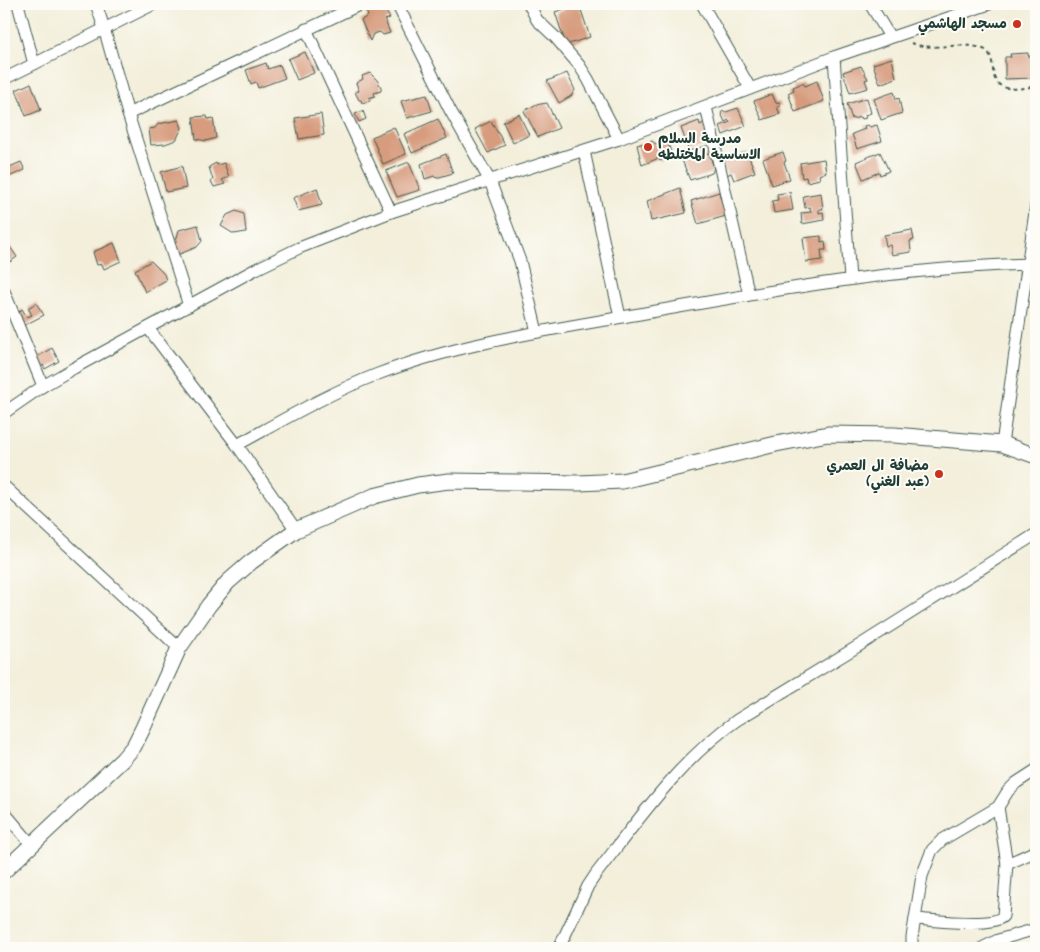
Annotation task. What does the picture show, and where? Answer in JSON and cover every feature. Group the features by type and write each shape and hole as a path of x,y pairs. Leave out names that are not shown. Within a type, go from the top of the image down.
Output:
{"street":[{"path":"18,4 34,64"},
{"path":"96,4 128,114 189,306"},
{"path":"4,79 154,4"},
{"path":"128,114 361,4"},
{"path":"397,4 450,110 490,181 520,261 537,332"},
{"path":"529,4 537,20 555,37 579,65 619,139"},
{"path":"702,4 750,88"},
{"path":"870,4 890,37"},
{"path":"4,413 43,386 274,260 391,212 619,139 834,57 976,6 989,4"},
{"path":"306,29 391,212"},
{"path":"834,57 850,279"},
{"path":"706,107 749,295"},
{"path":"584,151 620,317"},
{"path":"1002,444 1032,264 1036,205"},
{"path":"237,445 306,407 378,374 435,356 537,332 850,279 958,268 1032,264"},
{"path":"4,291 43,386"},
{"path":"148,328 237,445 296,530"},
{"path":"4,871 122,760 134,746 179,648 209,605 228,582 251,562 296,530 374,496 418,485 449,481 579,484 622,481 776,444 828,434 894,435 1002,444 1036,456"},
{"path":"4,486 179,648"},
{"path":"558,948 588,886 596,874 671,780 718,734 737,720 860,646 1036,534"},
{"path":"912,948 912,937 922,876 932,850 942,840 998,807 1012,787 1036,770"},
{"path":"915,919 988,923 1001,919 1003,916 1007,864 998,807"},
{"path":"4,812 32,845"},
{"path":"1007,864 1036,851"},
{"path":"982,948 998,940 1036,929"}],"path":[{"path":"905,32 910,42 914,44 981,48 988,52 995,79 998,85 1003,88 1020,89 1036,86"}],"building":[{"path":"579,4 590,37 566,45 555,12"},
{"path":"383,7 390,18 385,20 390,33 383,35 380,32 373,34 370,41 361,20 368,16 366,11"},
{"path":"305,52 314,73 297,80 288,59"},
{"path":"1028,53 1028,56 1036,56 1036,78 1005,79 1005,57 1011,57 1010,54"},
{"path":"892,58 896,78 880,84 873,64"},
{"path":"266,63 268,69 280,65 285,78 258,88 256,82 251,84 246,70"},
{"path":"861,66 868,79 865,80 868,88 850,93 843,72"},
{"path":"370,73 377,80 381,91 374,93 375,96 369,98 370,101 362,103 355,92 359,91 356,83 363,79 362,76"},
{"path":"567,73 575,90 571,96 559,103 547,81"},
{"path":"817,81 824,101 795,112 788,93 794,90 793,87 803,83 805,86"},
{"path":"31,83 41,110 26,116 16,90"},
{"path":"894,92 896,99 899,98 902,113 881,120 874,99"},
{"path":"772,94 776,103 779,102 781,106 777,107 780,114 762,120 754,101"},
{"path":"427,95 432,111 407,118 401,101"},
{"path":"867,98 871,113 865,115 866,118 852,119 847,104"},
{"path":"547,103 559,128 538,137 524,111 535,105"},
{"path":"738,108 746,126 723,135 720,126 730,122 729,120 725,122 721,113"},
{"path":"363,111 366,119 359,122 355,114"},
{"path":"321,114 324,135 299,139 295,118"},
{"path":"519,114 529,135 513,143 503,122"},
{"path":"207,116 208,119 213,118 216,138 206,141 196,139 193,117"},
{"path":"438,119 447,138 412,153 404,134"},
{"path":"179,120 182,128 176,140 165,144 151,145 149,129 155,128 158,124"},
{"path":"491,121 505,145 488,153 475,129"},
{"path":"699,121 700,125 704,123 713,144 689,151 681,128"},
{"path":"868,125 870,127 877,125 882,141 857,149 852,134 865,129 864,126"},
{"path":"394,127 406,154 383,164 372,137"},
{"path":"666,138 672,155 662,157 663,159 660,161 659,158 642,165 637,145 652,141 656,144 661,143 660,140"},
{"path":"747,152 755,172 734,180 731,173 727,175 722,161"},
{"path":"783,152 786,161 784,162 790,179 772,185 763,159"},
{"path":"880,152 889,171 880,175 879,172 863,179 856,162"},
{"path":"709,153 714,168 712,173 690,180 682,160"},
{"path":"446,154 453,173 425,179 421,164"},
{"path":"824,159 826,172 819,175 820,179 807,182 806,177 802,178 800,163"},
{"path":"21,162 25,170 6,178 5,169"},
{"path":"409,162 420,190 397,197 386,171"},
{"path":"216,163 217,165 224,163 229,177 222,180 225,184 214,187 209,167"},
{"path":"182,166 186,188 166,192 161,172"},
{"path":"317,188 322,205 298,211 293,198"},
{"path":"680,188 686,213 651,221 647,201"},
{"path":"719,192 726,216 698,224 691,201"},
{"path":"790,192 793,210 774,213 772,201 778,200 777,194"},
{"path":"821,193 823,209 819,209 819,213 823,212 824,220 802,224 801,213 811,212 810,207 805,208 803,196"},
{"path":"236,211 244,214 246,232 234,234 221,226 227,215"},
{"path":"198,225 202,241 197,247 177,255 174,248 179,230"},
{"path":"912,230 914,240 910,241 911,252 892,255 890,245 886,246 884,235"},
{"path":"821,236 821,242 825,241 826,250 821,250 822,260 806,262 803,238"},
{"path":"6,241 17,257 4,266 4,252 7,254 4,250 4,243"},
{"path":"114,243 121,261 104,269 102,264 97,265 93,252"},
{"path":"151,261 164,274 166,280 145,292 135,270"},
{"path":"36,303 44,315 23,326 17,314 22,309 27,317 32,315 28,308"},
{"path":"52,348 59,361 45,369 43,365 39,369 35,358"}],"place":[{"name":"مسجد الهاشمي","path":"1017,24"},
{"name":"مدرسة السلام الاساسية المختلطه","path":"648,147"},
{"name":"مضافة ال العمري (عبد الغني)","path":"939,474"}]}
